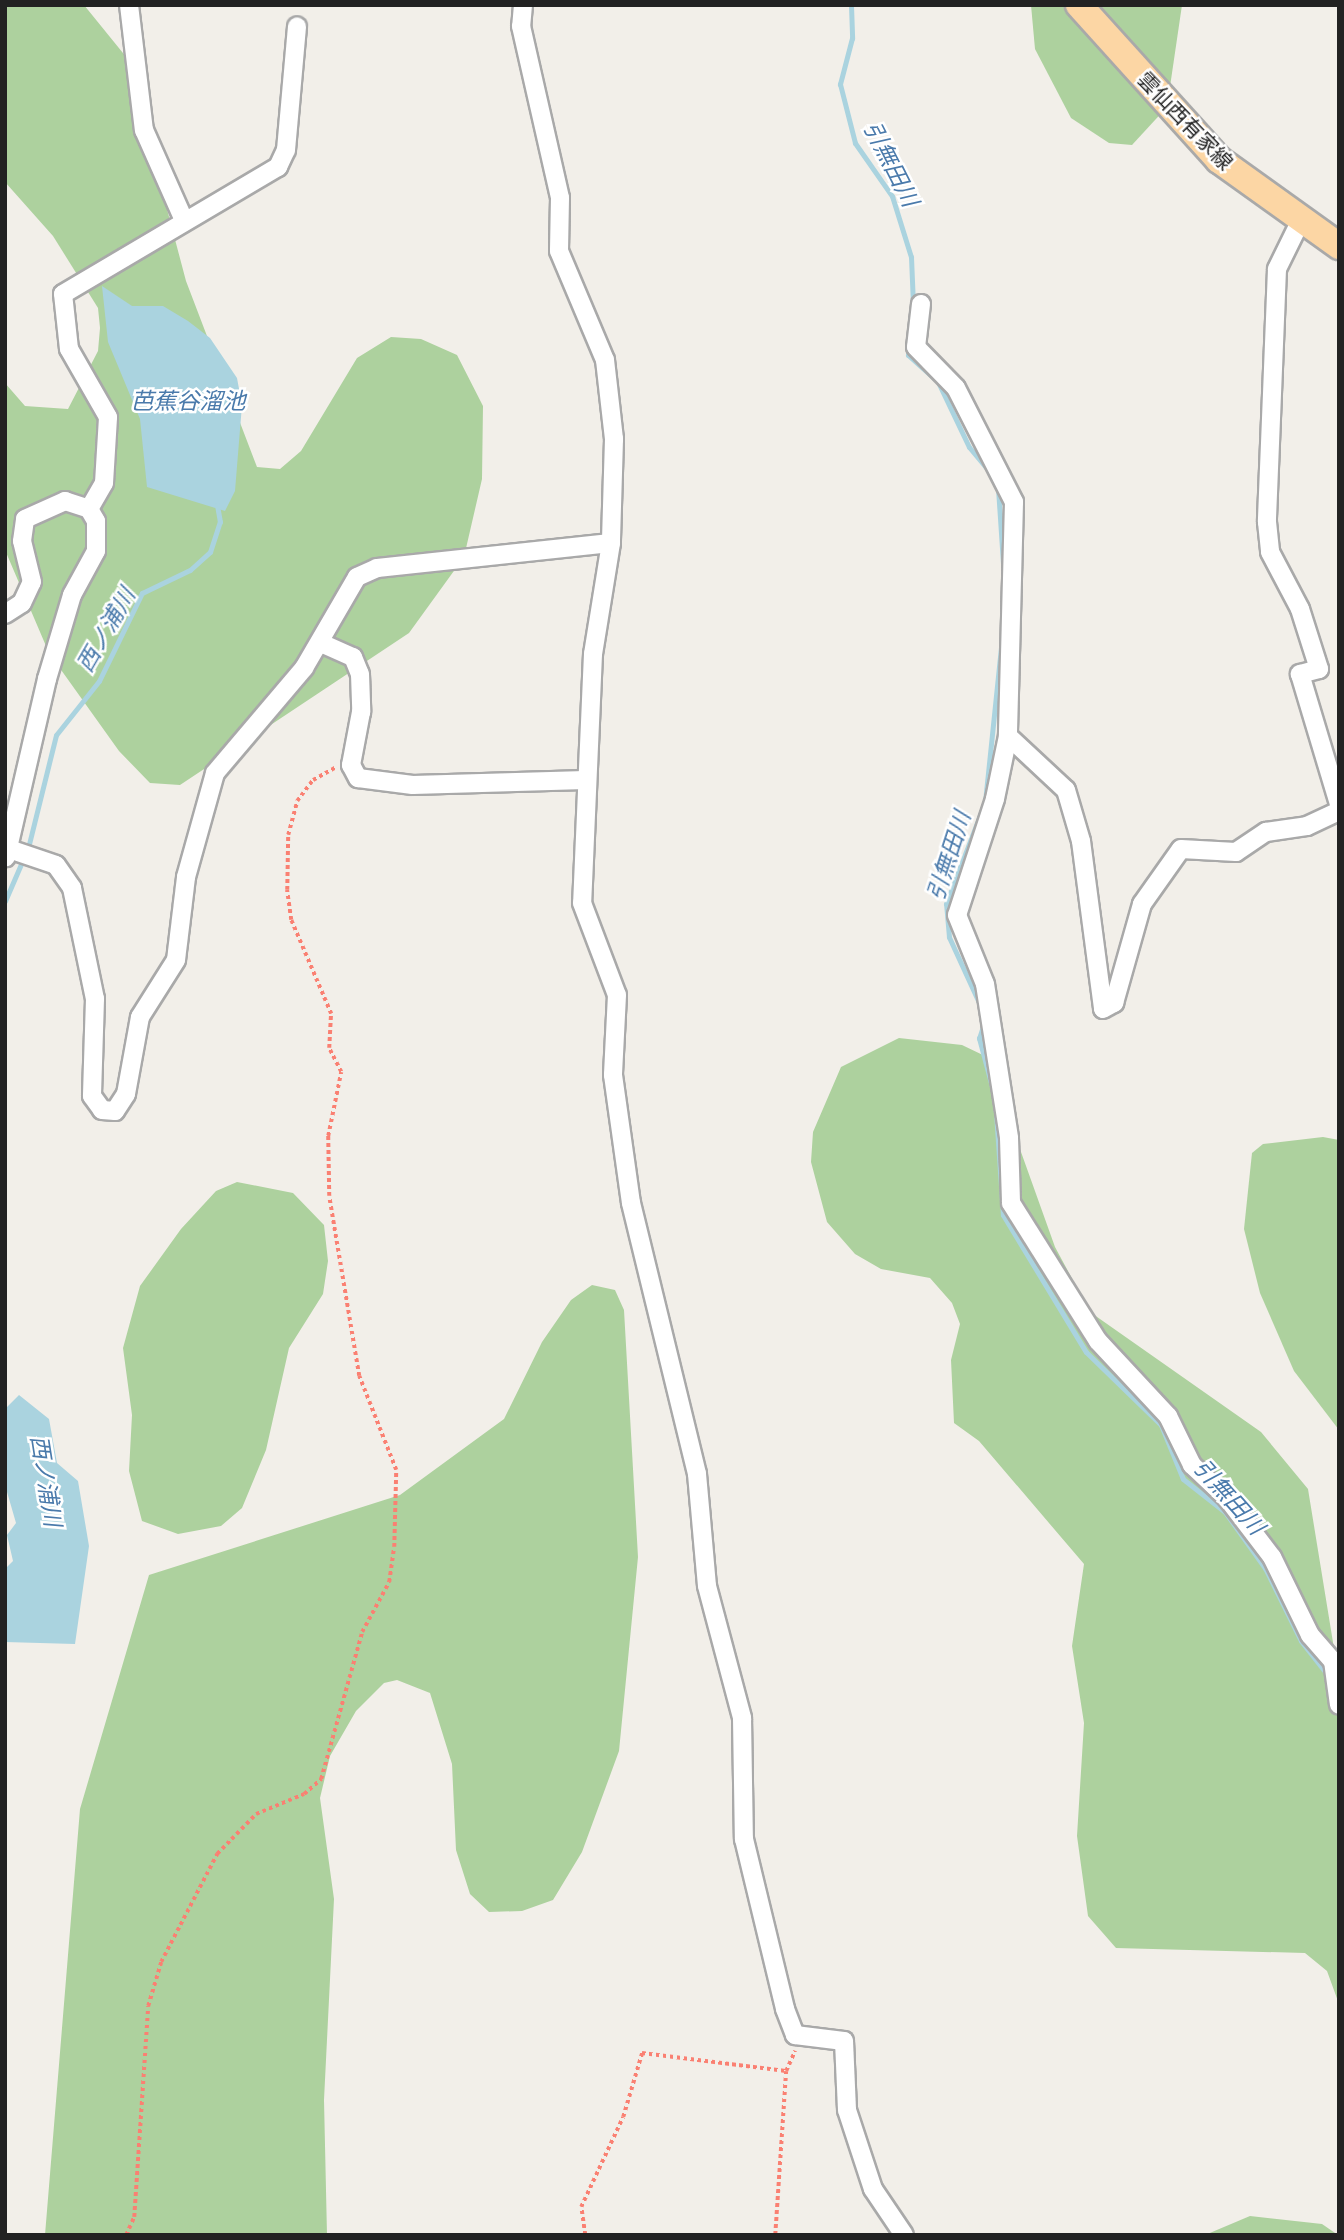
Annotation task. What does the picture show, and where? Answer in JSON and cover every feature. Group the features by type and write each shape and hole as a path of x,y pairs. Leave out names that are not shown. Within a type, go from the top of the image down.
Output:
{"main road":[{"name":"雲仙西有家線","path":"1079,5 1219,160 1339,246"}],"street":[{"path":"129,5 144,130 183,218"},
{"path":"523,5 521,26 560,198 559,251 605,360 614,439 611,543 593,654 585,780 582,903 617,995 613,1074 626,1176 697,1474 707,1586 742,1718 744,1839 795,2035 844,2041 847,2110 873,2189 904,2235"},
{"path":"89,509 104,483 108,417 69,349 63,293 183,218 265,180 278,167 286,150 297,26"},
{"path":"1301,220 1277,269 1267,522 1270,552 1319,669 1300,674 1339,804"},
{"path":"921,304 916,346 956,388 1014,502 1008,736 957,915 985,984 1009,1138 1011,1203 1098,1341 1168,1416 1192,1465 1227,1498 1272,1557 1336,1688"},
{"path":"5,614 22,603 32,582 22,541 25,519 65,501 89,509 96,521 96,551 72,595 47,679 8,854 56,865 72,888 95,999 92,1096 102,1111 115,1111 126,1094 140,1017 176,960 186,877 215,773 321,643 348,588 366,571 611,543"},
{"path":"321,643 353,657 360,674 361,712 351,765 358,778 413,785 585,780"},
{"path":"1008,736 1066,790 1081,841 1103,1009 1114,1003 1142,904 1181,849 1236,852 1266,832 1307,826 1339,811"}],"path":[{"path":"125,2235 134,2217 148,2006 161,1962 217,1854 256,1814 304,1794 321,1779 362,1632 389,1582 396,1470 359,1376 329,1196 328,1136 341,1072 329,1048 331,1014 291,920 287,890 288,835 297,801 313,780 351,765"},
{"path":"775,2235 786,2070 794,2061 795,2035"},
{"path":"585,2235 581,2207 623,2117 642,2053 786,2070"}],"green space":[{"path":"5,5 84,5 127,58 186,281 257,467 280,469 301,451 357,358 391,337 421,339 457,355 483,406 482,479 464,557 409,633 180,785 150,783 119,751 49,653 5,550 5,383 25,406 68,409 98,351 100,328 98,308 53,236 5,182"},
{"path":"1031,5 1182,5 1167,107 1132,145 1109,143 1071,118 1035,49"},
{"path":"899,1038 962,1045 987,1057 1055,1247 1090,1312 1261,1432 1308,1489 1339,1679 1339,2004 1327,1971 1305,1953 1116,1948 1088,1916 1077,1836 1084,1723 1072,1646 1084,1564 979,1441 954,1423 951,1360 960,1324 952,1303 930,1278 881,1269 855,1254 827,1222 811,1162 813,1132 841,1067"},
{"path":"1323,1137 1339,1140 1339,1430 1294,1371 1260,1293 1244,1229 1252,1153 1263,1144"},
{"path":"237,1182 293,1193 324,1225 328,1261 323,1294 289,1348 266,1450 242,1508 221,1526 178,1534 142,1521 129,1471 132,1415 123,1348 140,1286 181,1229 216,1191"},
{"path":"592,1285 615,1290 624,1310 638,1557 619,1751 582,1852 553,1900 522,1911 489,1912 470,1894 456,1850 452,1764 430,1693 397,1680 384,1683 356,1711 330,1756 320,1798 334,1899 324,2100 327,2235 45,2235 80,1809 149,1575 400,1495 504,1419 542,1342 571,1300"},
{"path":"1250,2216 1322,2224 1338,2235 1205,2235"}],"water":[{"name":"芭蕉谷溜池","path":"102,286 132,306 163,306 188,321 210,338 237,378 242,405 235,491 225,511 147,487 140,419 108,342"},
{"path":"19,1395 49,1419 57,1463 78,1481 89,1546 75,1644 5,1642 5,1569 13,1561 7,1535 16,1523 5,1485 5,1409"}],"waterway":[{"name":"引無田川","path":"851,5 852,38 840,84 855,143 892,196 911,257 913,305"},
{"name":"引無田川","path":"911,315 908,355 938,382 969,447 991,473"},
{"name":"引無田川","path":"998,488 1004,578"},
{"name":"西ノ浦川","path":"29,844 56,735 99,681 142,593 190,570 210,552 220,522 217,505"},
{"name":"引無田川","path":"981,1007 949,937 946,904 985,802 1002,637"},
{"name":"西ノ浦川","path":"5,901 21,864"},
{"name":"引無田川","path":"984,1023 979,1038 995,1098 1003,1215 1086,1352 1161,1425 1183,1479 1225,1512 1265,1568 1301,1641 1330,1678"}]}
